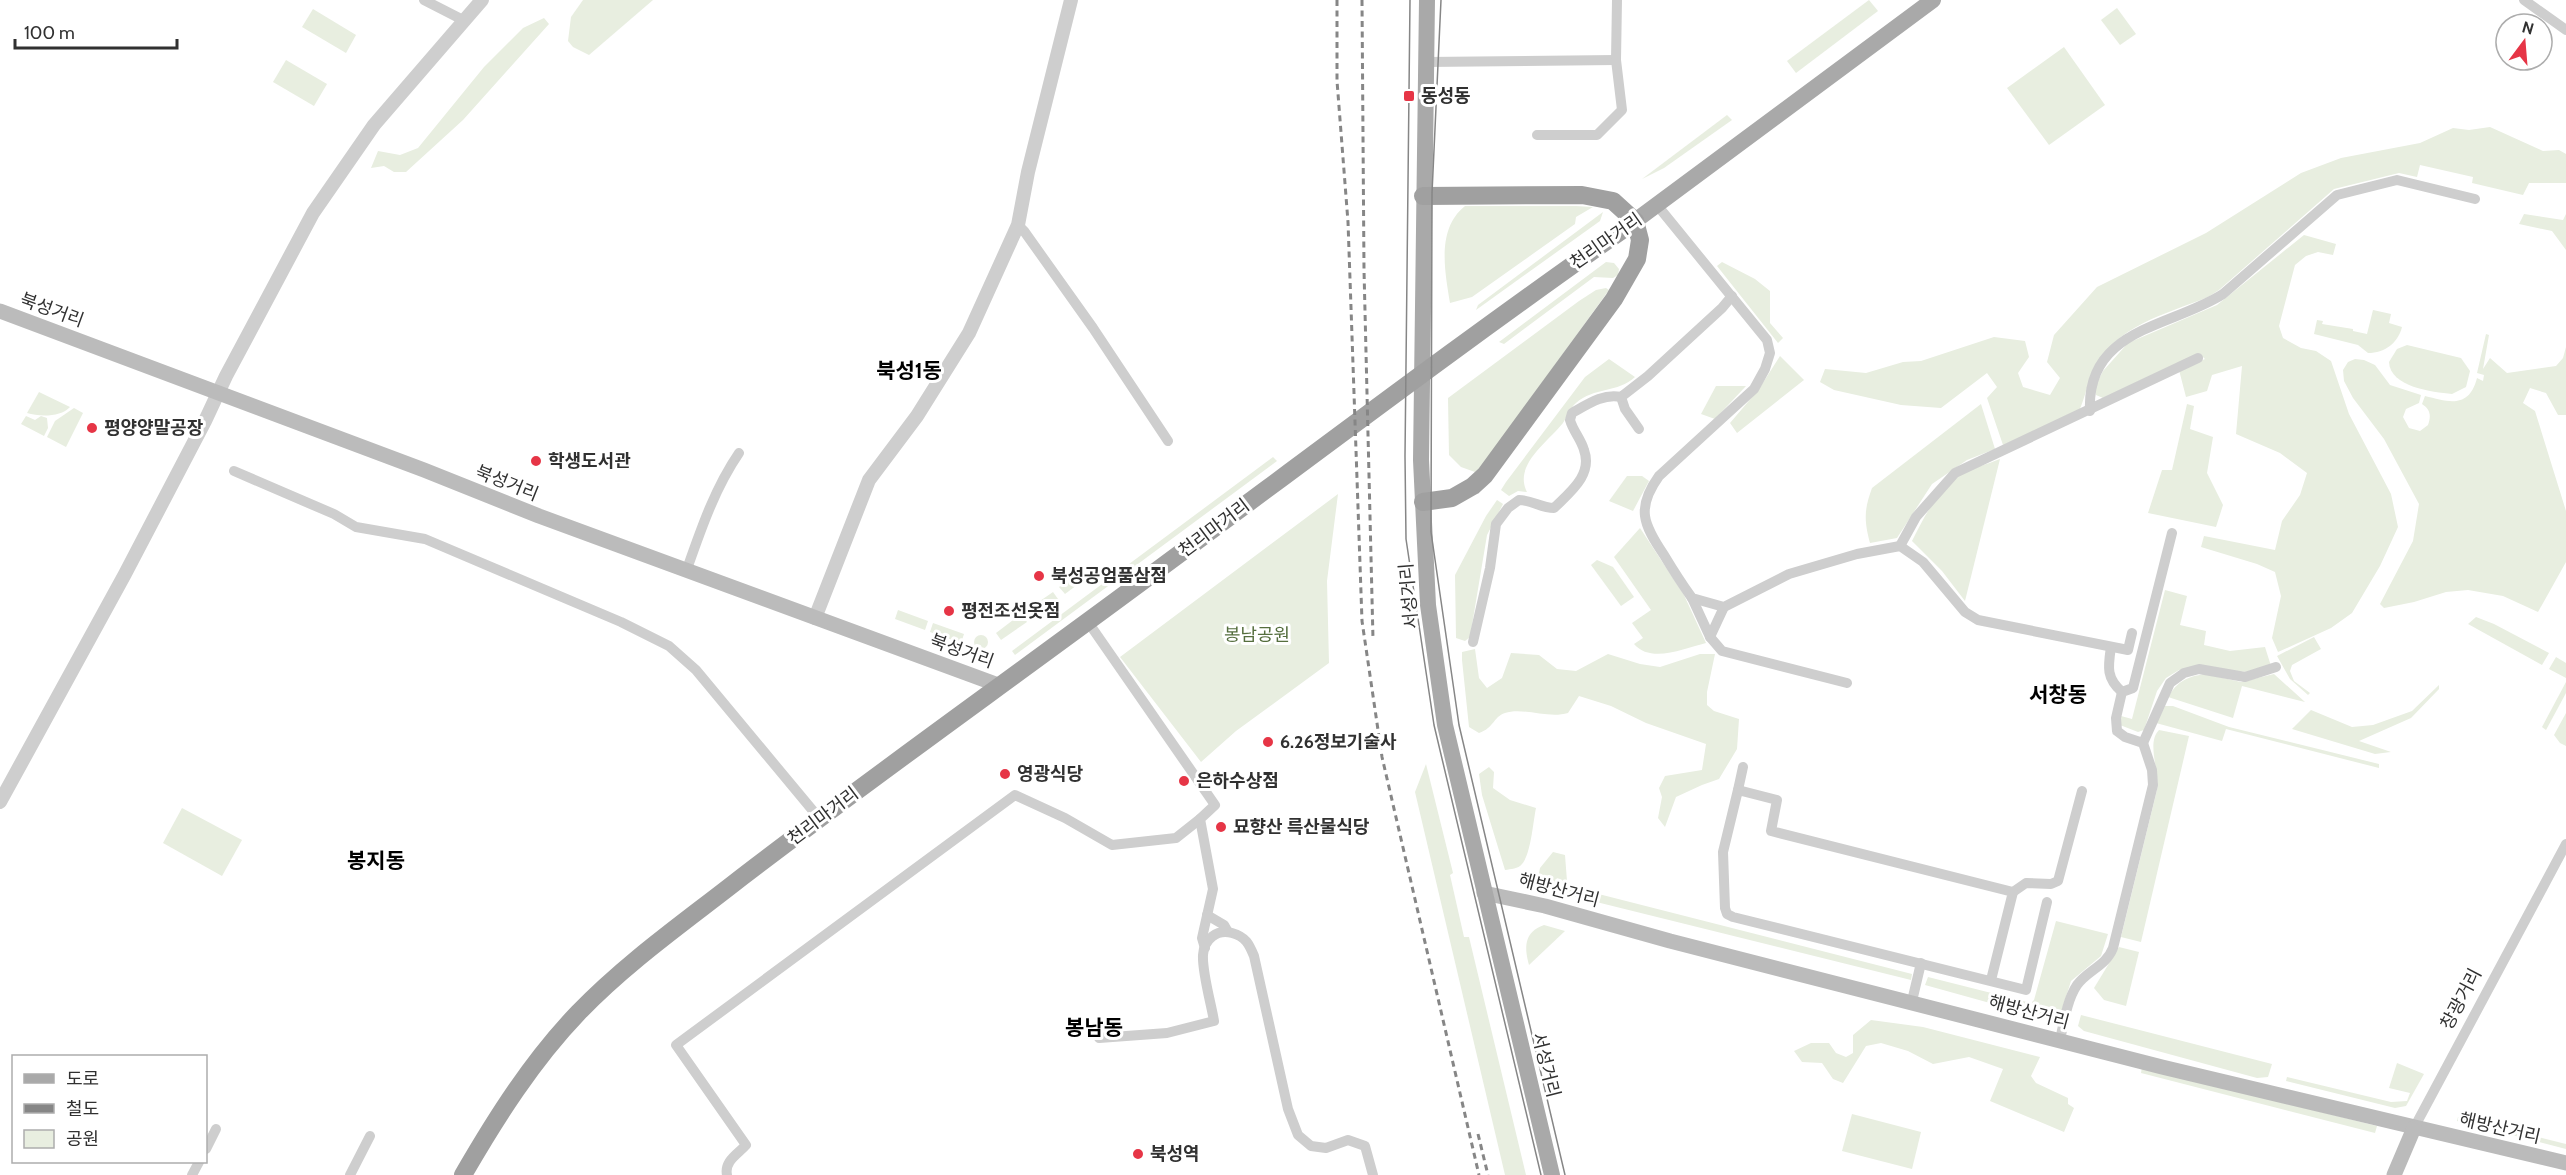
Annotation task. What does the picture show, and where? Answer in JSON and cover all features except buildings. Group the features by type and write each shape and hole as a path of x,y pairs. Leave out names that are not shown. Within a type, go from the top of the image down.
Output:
{"highway":[{"path":"1423,196 1582,195 1613,201 1635,220 1640,240 1637,259 1618,293 1494,463 1473,486 1462,493 1452,498 1423,502"},
{"name":"천리마거리","path":"463,1175 515,1091 577,1014 652,945 819,818 1088,622 1361,418 1635,220"}],"main road":[{"name":"서성거리","path":"1427,0 1423,196 1423,502 1428,604 1445,725 1552,1175"},
{"name":"천리마거리","path":"1635,220 1933,0"},
{"name":"북성거리","path":"0,312 219,392 538,516 1001,686"},
{"name":"해방산거리","path":"1484,893 1545,906 1670,941 2060,1040 2414,1128 2566,1163"},
{"name":"창광거리","path":"2394,1175 2414,1128"}],"street":[{"path":"424,0 465,21"},
{"path":"0,802 125,574 313,213 374,124 482,0"},
{"path":"815,618 868,480 917,416 969,333 1018,225 1028,172 1071,0"},
{"path":"1537,135 1597,135 1623,110 1616,60 1617,0"},
{"path":"2524,0 2566,30"},
{"path":"1426,62 1616,60"},
{"path":"2090,411 2089,394 2098,370 2115,347 2138,331 2223,294 2337,195 2397,180 2475,199"},
{"path":"1657,205 1767,340 1770,353 1765,369 1754,389 1659,476 1648,492 1644,511 1647,529 1692,598 1715,645 1730,655 1847,683"},
{"path":"1018,225 1094,328 1168,441"},
{"path":"1622,397 1722,308 1732,296"},
{"path":"1900,546 1916,517 1955,473 2198,358"},
{"path":"1473,642 1490,568 1496,524 1508,508 1519,500 1526,500 1543,508 1554,508 1575,487 1584,475 1587,465 1584,449 1570,420 1572,413 1604,397 1612,395 1622,397"},
{"path":"1622,397 1625,409 1639,429"},
{"path":"687,569 711,504 727,470 739,453"},
{"path":"234,471 334,514 356,527 424,539 621,622 669,646 696,670 819,818"},
{"path":"2122,692 2133,688 2172,532"},
{"path":"1710,637 1724,607 1789,574 1857,554 1900,546 1923,562 1965,612 1978,620 2128,650 2132,633"},
{"path":"1692,598 1724,607"},
{"path":"727,1175 729,1161 746,1145 744,1138 676,1045 1015,795 1065,818 1112,845 1176,838 1215,805 1088,622"},
{"path":"2111,647 2108,670 2112,683 2122,692"},
{"path":"2060,1040 2070,1002 2078,984 2104,963 2113,948 2153,785 2152,770 2143,743 2170,683 2184,673 2199,669 2245,677 2276,668"},
{"path":"2122,692 2116,718 2117,731 2125,737 2143,743"},
{"path":"1743,767 1723,852 1725,909 1727,914 1733,917 2026,990 2047,902"},
{"path":"1738,790 1777,800 1771,831 2013,892"},
{"path":"1991,980 2013,892 2026,883 2051,884 2058,881 2082,791"},
{"path":"1200,819 1213,889 1202,938 1205,948"},
{"name":"창광거리","path":"2414,1128 2566,844"},
{"path":"1207,915 1224,925 1228,932"},
{"path":"1099,1038 1167,1033 1214,1021 1203,954 1209,938 1218,933 1228,932 1239,936 1249,943 1254,956 1288,1109 1298,1135 1311,1146 1326,1148 1348,1140 1358,1142 1365,1146 1373,1175"},
{"path":"1912,1001 1921,963"},
{"path":"207,1147 216,1129"},
{"path":"350,1175 370,1136"}],"green space":[{"path":"583,0 653,0 589,55 573,47 568,41 571,17"},
{"path":"1869,0 1878,11 1796,73 1787,61"},
{"path":"2117,8 2136,34 2120,45 2101,20"},
{"path":"313,9 356,35 346,53 302,27"},
{"path":"544,18 549,24 463,120 406,172 394,172 384,166 371,168 378,151 400,155 418,148 484,67 523,28"},
{"path":"2064,47 2105,105 2049,145 2007,88"},
{"path":"286,60 327,84 314,106 273,82"},
{"path":"1727,115 1732,120 1664,168 1642,179"},
{"path":"2490,127 2543,151 2559,150 2566,154 2566,183 2529,183 2523,195 2472,183 2473,177 2420,165 2417,177 2399,173 2334,189 2219,290 2208,297 2143,324 2114,343 2102,356 2093,371 2079,411 2003,445 1987,398 1997,387 1987,373 1941,408 1901,405 1834,390 1820,382 1825,369 1866,373 1903,362 1921,361 1994,337 2025,341 2029,357 2018,373 2023,387 2050,395 2060,378 2047,362 2054,335 2097,287 2206,233 2301,173 2341,158 2420,143 2453,128 2469,130"},
{"path":"1465,206 1593,207 1576,217 1575,224 1472,297 1450,303 1445,265 1446,239 1450,226"},
{"path":"1603,212 1600,221 1476,310 1478,305"},
{"path":"2524,214 2563,220 2566,214 2566,250 2552,231 2519,224"},
{"path":"2304,235 2336,244 2333,255 2318,252 2306,256 2295,265 2279,326 2283,338 2301,348 2316,351 2331,361 2349,414 2391,494 2398,527 2380,566 2352,613 2331,628 2278,652 2272,638 2281,596 2275,572 2257,564 2201,547 2204,536 2275,550 2282,521 2300,495 2307,473 2280,453 2236,434 2242,366 2212,375 2207,391 2186,397 2179,370 2205,359 2199,353 2103,398 2096,395 2096,385 2103,371 2128,343 2217,305"},
{"path":"1606,262 1614,263 1619,269 1618,275 1613,278 1594,277 1504,344 1499,342"},
{"path":"1722,262 1755,279 1770,291 1770,323 1783,338 1778,343 1717,266"},
{"path":"1606,288 1609,290 1482,466 1475,472 1461,467 1449,455 1448,398 1579,301 1596,290"},
{"path":"2373,310 2391,314 2389,323 2402,327 2394,342 2385,349 2368,353 2358,345 2314,334 2317,320 2323,321 2322,324 2353,329 2353,331 2367,334"},
{"path":"2486,334 2489,335 2483,369 2490,358 2507,373 2556,366 2563,358 2566,347 2566,415 2558,415 2546,393 2530,388 2523,403 2535,411 2566,511 2566,562 2538,612 2503,596 2468,590 2446,592 2384,608 2380,604 2413,541 2419,504 2384,439 2353,398 2344,381 2343,370 2348,362 2355,359 2364,360 2375,365 2390,385 2421,395 2419,403 2406,409 2403,417 2409,428 2420,431 2428,425 2430,419 2429,411 2422,404 2425,396 2457,401 2469,395 2477,378 2483,381 2484,375 2477,373"},
{"path":"2407,345 2461,358 2470,371 2466,387 2452,394 2424,390 2404,383 2391,370 2389,362 2397,349"},
{"path":"1780,356 1804,380 1737,433 1730,423 1759,389"},
{"path":"1609,359 1635,377 1621,386 1590,394 1574,405 1563,423 1528,463 1524,482 1527,492 1518,491 1509,496 1501,490 1585,377"},
{"path":"1716,386 1746,386 1715,419 1701,414"},
{"path":"39,392 70,407 61,413 50,415 27,413"},
{"path":"1981,404 1995,449 1967,460 1932,484 1897,538 1870,543 1866,515 1872,488"},
{"path":"2187,404 2194,406 2190,429 2213,437 2207,473 2223,505 2216,527 2148,513 2162,470 2172,470"},
{"path":"74,408 83,413 66,447 47,437 55,421"},
{"path":"26,416 35,420 41,416 47,418 48,428 44,436 21,424"},
{"path":"1273,457 1277,461 1015,655 1012,651"},
{"path":"2000,459 1965,601 1942,571 1912,541 1932,505 1952,481 1969,470"},
{"path":"1627,476 1642,476 1649,481 1633,511 1609,501"},
{"name":"봉남공원","path":"1338,494 1327,581 1329,663 1236,731 1201,762 1120,657"},
{"path":"1497,500 1503,504 1487,535 1470,637 1465,641 1456,638 1455,575"},
{"path":"1640,528 1684,595 1706,643 1659,654 1641,650 1634,644 1643,638 1632,623 1651,610 1614,557"},
{"path":"1597,560 1613,567 1634,597 1621,606 1591,565"},
{"path":"1084,569 1089,576 1065,594 1059,587"},
{"path":"2165,590 2187,596 2180,625 2206,631 2204,645 2230,651 2265,647 2271,666 2253,672 2179,670 2166,678 2157,691 2144,730 2138,732 2120,725 2121,716 2132,719"},
{"path":"1053,592 1058,599 1032,617 1027,610"},
{"path":"898,610 928,621 925,630 895,619"},
{"path":"1021,614 1027,622 1001,640 996,633"},
{"path":"2476,617 2549,653 2542,665 2468,624"},
{"path":"933,623 964,634 961,643 930,632"},
{"path":"978,635 984,635 988,642 984,649 978,649 974,645 974,639"},
{"path":"2314,637 2321,649 2292,665 2290,671 2294,681 2310,693 2308,695 2290,679 2277,656"},
{"path":"1475,649 1479,678 1487,688 1502,678 1511,653 1539,655 1557,669 1576,671 1608,654 1640,664 1660,667 1700,654 1715,654 1707,692 1707,705 1714,711 1739,719 1737,749 1719,779 1676,797 1665,827 1658,818 1662,797 1659,788 1665,776 1702,770 1706,744 1646,723 1611,706 1579,696 1568,713 1552,715 1520,711 1505,713 1479,733 1469,727 1462,660 1462,652"},
{"path":"2556,657 2566,663 2566,678 2549,669"},
{"path":"2205,674 2241,682 2274,674 2305,702 2242,686 2233,718 2168,697 2183,681"},
{"path":"2566,682 2566,693 2546,730 2542,727"},
{"path":"2439,685 2439,689 2411,718 2359,741 2391,752 2375,754 2292,729 2311,710 2352,727 2373,725 2412,711"},
{"path":"2165,706 2173,706 2229,727 2379,764 2379,768 2226,729 2222,741 2156,723"},
{"path":"2566,713 2566,746 2560,743 2554,735"},
{"path":"2159,730 2189,736 2141,942 2121,937 2157,790 2153,750 2155,736"},
{"path":"1426,764 1453,873 1450,875 1464,937 1469,937 1526,1175 1505,1175 1415,792"},
{"path":"1489,767 1494,772 1493,788 1510,800 1536,808 1525,859 1518,867 1505,870 1482,795 1479,774"},
{"path":"182,808 242,840 222,876 163,843"},
{"path":"1553,852 1565,855 1567,881 1579,889 1912,974 1911,980 1552,891 1537,882 1540,868"},
{"path":"2056,921 2108,934 2101,956 2071,981 2059,1019 2055,1021 1925,985 1928,977 2031,1003 2034,1000"},
{"path":"1544,925 1565,931 1529,965 1526,952 1527,941 1537,928"},
{"path":"2119,947 2139,952 2126,1006 2104,1000 2094,988"},
{"path":"2081,1015 2272,1064 2268,1077 2257,1078 2084,1031 2078,1026"},
{"path":"1871,1020 1923,1027 2040,1057 2031,1076 2036,1083 2068,1098 2068,1104 2074,1108 2064,1132 1990,1101 2003,1069 1969,1057 1933,1064 1908,1051 1881,1043 1866,1046 1843,1083 1833,1079 1822,1063 1802,1062 1794,1051 1811,1043 1829,1043 1836,1053 1846,1057 1853,1053 1853,1035"},
{"path":"2397,1063 2424,1074 2406,1106 2395,1108 2286,1081 2287,1077 2391,1102 2407,1101 2410,1093 2389,1088"},
{"path":"2142,1067 2377,1126 2375,1133 2141,1073"},
{"path":"1852,1114 1921,1132 1912,1169 1842,1151"},
{"path":"2458,1117 2566,1144 2566,1149 2457,1121"}],"tram line":[{"path":"1410,0 1406,539 1434,725 1541,1175"},
{"path":"1441,0 1432,193 1431,532 1459,725 1565,1175"}],"railway":[{"path":"1337,0 1337,81 1348,222 1362,621 1382,757 1479,1175"},
{"path":"1362,0 1364,270 1373,639"},
{"path":"1478,1134 1488,1175"}],"place":[{"name":"동성동","path":"1409,96"},
{"name":"평양양말공장","path":"92,428"},
{"name":"학생도서관","path":"536,461"},
{"name":"북성공엄품삼점","path":"1039,576"},
{"name":"평전조선옷점","path":"949,611"},
{"name":"6.26정보기술사","path":"1268,742"},
{"name":"영광식당","path":"1005,774"},
{"name":"은하수상점","path":"1184,781"},
{"name":"묘향산 륵산물식당","path":"1221,827"},
{"name":"북성역","path":"1138,1154"}],"district":[{"name":"북성1동","path":"909,371"},
{"name":"서창동","path":"2058,695"},
{"name":"봉지동","path":"376,861"},
{"name":"봉남동","path":"1094,1028"}]}
